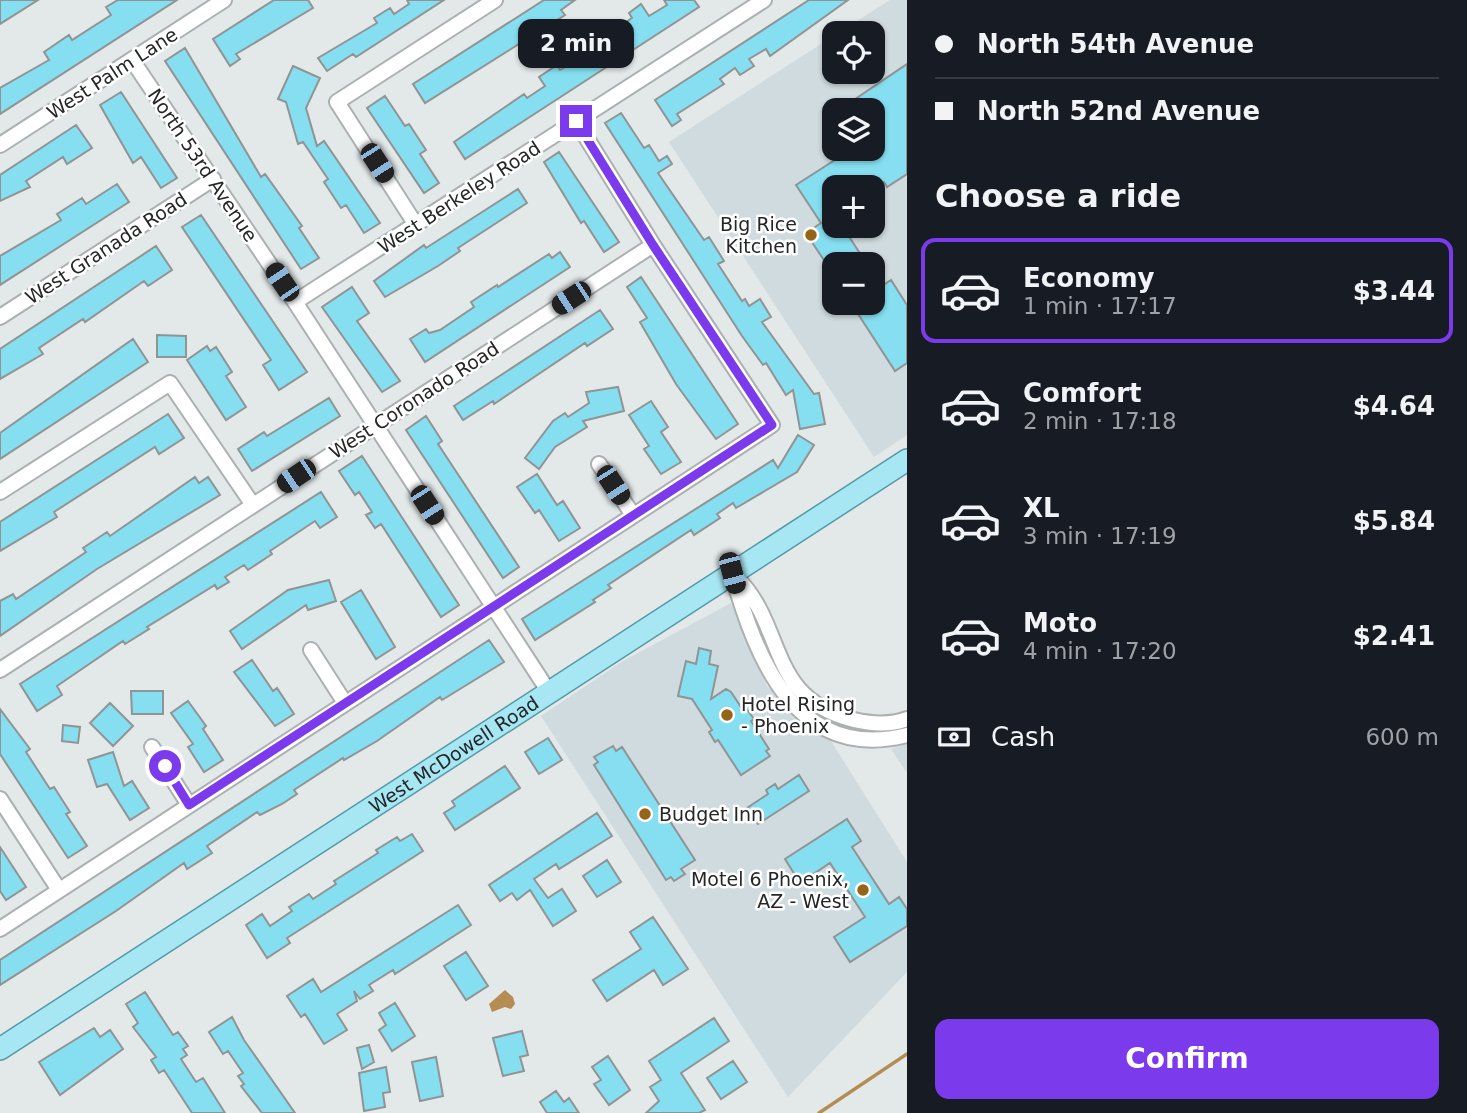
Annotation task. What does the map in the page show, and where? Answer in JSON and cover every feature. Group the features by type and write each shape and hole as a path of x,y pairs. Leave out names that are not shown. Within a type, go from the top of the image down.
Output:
{"main road":[{"name":"West McDowell Road","path":"0,1049 907,460"}],"street":[{"name":"West Palm Lane","path":"0,145 224,0"},
{"path":"416,225 337,102 495,0"},
{"name":"West Berkeley Road","path":"295,302 764,0"},
{"name":"North 53rd Avenue","path":"132,60 295,302 550,692"},
{"path":"0,929 772,425 653,245 576,121"},
{"name":"West Granada Road","path":"0,317 213,179"},
{"name":"West Coronado Road","path":"0,670 653,245"},
{"path":"0,492 170,383 253,505"},
{"path":"599,464 632,515"},
{"path":"732,573 753,595 787,676 824,719 855,737 875,739 907,736"},
{"path":"311,650 345,704"},
{"path":"824,719 880,724 907,719"},
{"path":"152,747 189,805"},
{"path":"0,799 59,890"}],"shaded area":[{"path":"890,0 907,0 907,435 874,457 669,142 822,43 822,84 885,84 885,21 857,21"},
{"path":"731,603 740,611 767,686 802,722 829,738 907,862 907,972 788,1097 541,716 623,661"},
{"path":"907,744 907,773 891,749"},
{"path":"505,990 513,997 515,1004 511,1009 505,1007 492,1012 489,1004"}],"building":[{"path":"0,0 38,0 0,24"},
{"path":"118,0 177,0 0,114 0,88 49,60 44,52 69,35 72,40 111,15 106,7"},
{"path":"274,0 308,0 313,8 236,54 240,59 230,66 213,39"},
{"path":"407,0 444,0 356,57 353,54 327,71 318,58 377,23 374,18 390,8 394,14 409,4"},
{"path":"544,0 575,0 561,10 565,15 425,103 413,84"},
{"path":"664,0 694,0 699,7 465,159 454,142 524,94 527,98 545,86 539,77 557,65 560,70 615,38 611,32 632,18 629,13 641,4 649,16 667,5"},
{"path":"809,0 848,0 770,56 766,49 749,59 754,66 740,75 735,68 720,79 724,84 677,114 681,120 672,126 655,100"},
{"path":"185,48 261,177 265,174 302,226 299,228 319,258 301,269 165,61"},
{"path":"907,64 907,174 887,187 885,175 822,175 822,238 850,238 859,252 822,252 822,257 806,233 821,223 796,185 833,161 885,161 885,98 857,98 877,84 885,84 885,79"},
{"path":"293,66 320,78 306,108 317,146 324,141 380,223 364,233 346,205 341,208 324,182 328,179 303,142 298,144 286,102 278,99"},
{"path":"121,92 177,178 161,188 141,157 133,163 100,105"},
{"path":"385,96 405,126 409,124 426,150 420,154 439,183 424,193 367,108"},
{"path":"621,113 644,148 649,145 659,161 667,156 672,164 658,173 704,240 709,237 724,261 718,264 742,301 745,299 749,306 760,299 771,317 762,322 814,394 819,393 825,424 800,429 793,390 786,395 766,363 763,365 742,336 605,123"},
{"path":"76,125 92,148 67,164 63,157 26,181 30,187 0,201 0,175"},
{"path":"559,152 619,242 604,252 584,221 581,223 544,162"},
{"path":"117,184 129,202 0,285 0,256 61,220 57,214 82,198 86,204"},
{"path":"518,189 527,203 458,248 460,251 438,266 385,297 374,281 424,245 426,248"},
{"path":"201,215 307,372 279,390 263,365 271,360 182,227"},
{"path":"156,246 172,270 148,286 144,281 85,322 83,319 39,348 43,354 0,379 0,349"},
{"path":"560,252 570,267 425,362 410,339 426,329 429,333 440,330 474,307 471,302 497,285 498,287 549,254 552,258"},
{"path":"641,277 738,424 716,439 676,384 640,322 647,318 627,287"},
{"path":"891,280 907,305 907,363 895,371 859,315 885,315 885,284"},
{"path":"352,287 369,313 357,321 400,381 382,392 322,307"},
{"path":"600,310 613,329 587,346 585,343 494,404 493,401 463,420 454,406"},
{"path":"157,335 186,336 186,357 157,357"},
{"path":"133,339 148,362 0,459 0,433"},
{"path":"207,346 210,351 216,347 232,372 226,376 246,407 226,420 187,360"},
{"path":"618,387 624,411 583,421 587,427 555,447 539,469 525,458 553,421 565,413 568,417 589,403 586,392"},
{"path":"329,398 340,416 252,471 238,449 264,432 267,436"},
{"path":"651,401 668,427 661,432 681,462 661,474 644,449 649,446 629,415"},
{"path":"168,414 184,438 159,454 155,447 54,512 57,517 0,551 0,522"},
{"path":"426,416 442,441 438,444 519,567 503,578 406,430"},
{"path":"798,435 814,445 797,472 736,508 733,503 717,514 720,518 694,535 691,530 608,585 611,588 593,600 595,602 535,640 522,619 773,460 778,468"},
{"path":"362,456 459,605 441,617 381,524 375,528 366,515 372,512 359,492 355,495 339,471"},
{"path":"537,474 557,505 563,501 580,528 559,541 539,510 535,513 517,487"},
{"path":"195,477 199,483 208,477 220,495 97,569 0,636 0,601 13,594 16,599 86,552 83,548 107,532 110,536"},
{"path":"321,492 337,517 320,528 315,521 270,551 272,554 248,570 244,565 225,577 229,582 217,589 215,585 147,627 149,629 125,644 123,641 57,686 62,695 37,711 20,684"},
{"path":"329,580 336,601 308,610 306,605 242,649 230,631 288,590"},
{"path":"361,590 395,647 376,659 341,602"},
{"path":"489,640 504,662 442,700 440,697 377,741 344,760 343,758 294,790 297,794 282,804 260,815 257,812 207,846 212,853 187,869 184,863 116,911 0,985 0,960"},
{"name":"Hotel Rising - Phoenix","path":"699,648 711,651 709,664 718,666 711,699 726,689 731,692 743,710 746,708 754,719 751,721 769,749 766,751 770,756 741,775 718,740 715,742 709,732 712,730 692,699 678,696 686,661 696,664"},
{"path":"252,660 273,691 277,688 294,714 275,726 234,672"},
{"path":"131,691 163,691 163,714 132,714"},
{"path":"188,701 206,726 203,729 223,760 204,772 188,747 193,744 171,713"},
{"path":"110,703 133,726 113,746 90,723"},
{"path":"0,709 30,749 26,752 50,789 54,787 70,812 66,814 87,846 68,858 0,754"},
{"path":"63,725 80,727 78,743 62,741"},
{"path":"548,738 562,760 539,774 525,752"},
{"name":"Budget Inn","path":"613,746 616,751 622,747 695,860 681,869 685,874 674,881 671,877 666,880 594,765 598,762 594,757"},
{"path":"113,752 124,786 132,781 149,808 130,820 107,784 97,787 88,760"},
{"path":"505,766 520,788 455,830 444,813 455,806 452,801"},
{"path":"799,775 809,791 758,824 747,808 768,794 766,790 775,784 778,789"},
{"path":"597,813 612,836 559,869 556,864 534,879 548,898 562,889 576,911 553,926 530,890 517,900 512,893 500,901 489,885"},
{"name":"Motel 6 Phoenix, AZ - West","path":"847,819 861,841 852,847 889,904 899,897 907,909 907,926 850,962 834,937 865,917 830,863 800,883 785,859"},
{"path":"412,834 423,851 287,938 290,943 267,958 246,925 262,914 270,926 292,911 289,907 309,894 313,899 336,884 334,881 378,853 376,850 397,837 400,841"},
{"path":"0,847 26,887 6,900 0,891"},
{"path":"607,860 621,882 597,897 583,876"},
{"path":"458,905 471,925 395,974 393,970 369,985 373,991 360,999 354,991 357,1001 337,1014 347,1030 324,1044 305,1014 301,1017 287,996 313,979 321,992"},
{"path":"653,917 688,969 663,985 654,970 607,1001 593,980 641,949 630,932"},
{"path":"466,952 488,986 466,1000 444,966"},
{"path":"145,992 173,1035 178,1032 188,1046 183,1049 187,1055 181,1059 196,1082 203,1078 225,1113 192,1113 164,1070 159,1073 151,1060 156,1057 133,1027 138,1023 126,1004"},
{"path":"395,1003 415,1036 392,1051 379,1030 386,1025 379,1013"},
{"path":"232,1017 244,1040 295,1113 262,1113 241,1086 244,1084 238,1076 243,1073 228,1051 223,1054 209,1032"},
{"path":"714,1018 729,1041 681,1073 705,1110 699,1113 646,1113 659,1101 650,1087 661,1080 649,1061"},
{"path":"94,1028 100,1037 110,1030 123,1049 60,1095 39,1062"},
{"path":"522,1031 528,1055 520,1057 524,1071 503,1076 493,1038"},
{"path":"369,1045 374,1062 362,1069 357,1048"},
{"path":"608,1056 630,1090 609,1105 594,1084 601,1080 592,1067"},
{"path":"436,1057 443,1096 420,1101 412,1062"},
{"path":"733,1061 747,1082 721,1099 707,1078"},
{"path":"386,1067 390,1092 383,1093 385,1107 364,1111 359,1073"},
{"path":"556,1091 564,1102 569,1098 579,1113 547,1113 540,1102"}],"waterway":[{"path":"819,1113 907,1054"}],"place":[{"name":"Big Rice Kitchen","path":"811,235"},
{"name":"Hotel Rising - Phoenix","path":"727,715"},
{"name":"Budget Inn","path":"645,814"},
{"name":"Motel 6 Phoenix, AZ - West","path":"863,890"}],"route":[{"path":"165,766 189,805 772,425 653,245 576,121"}]}
